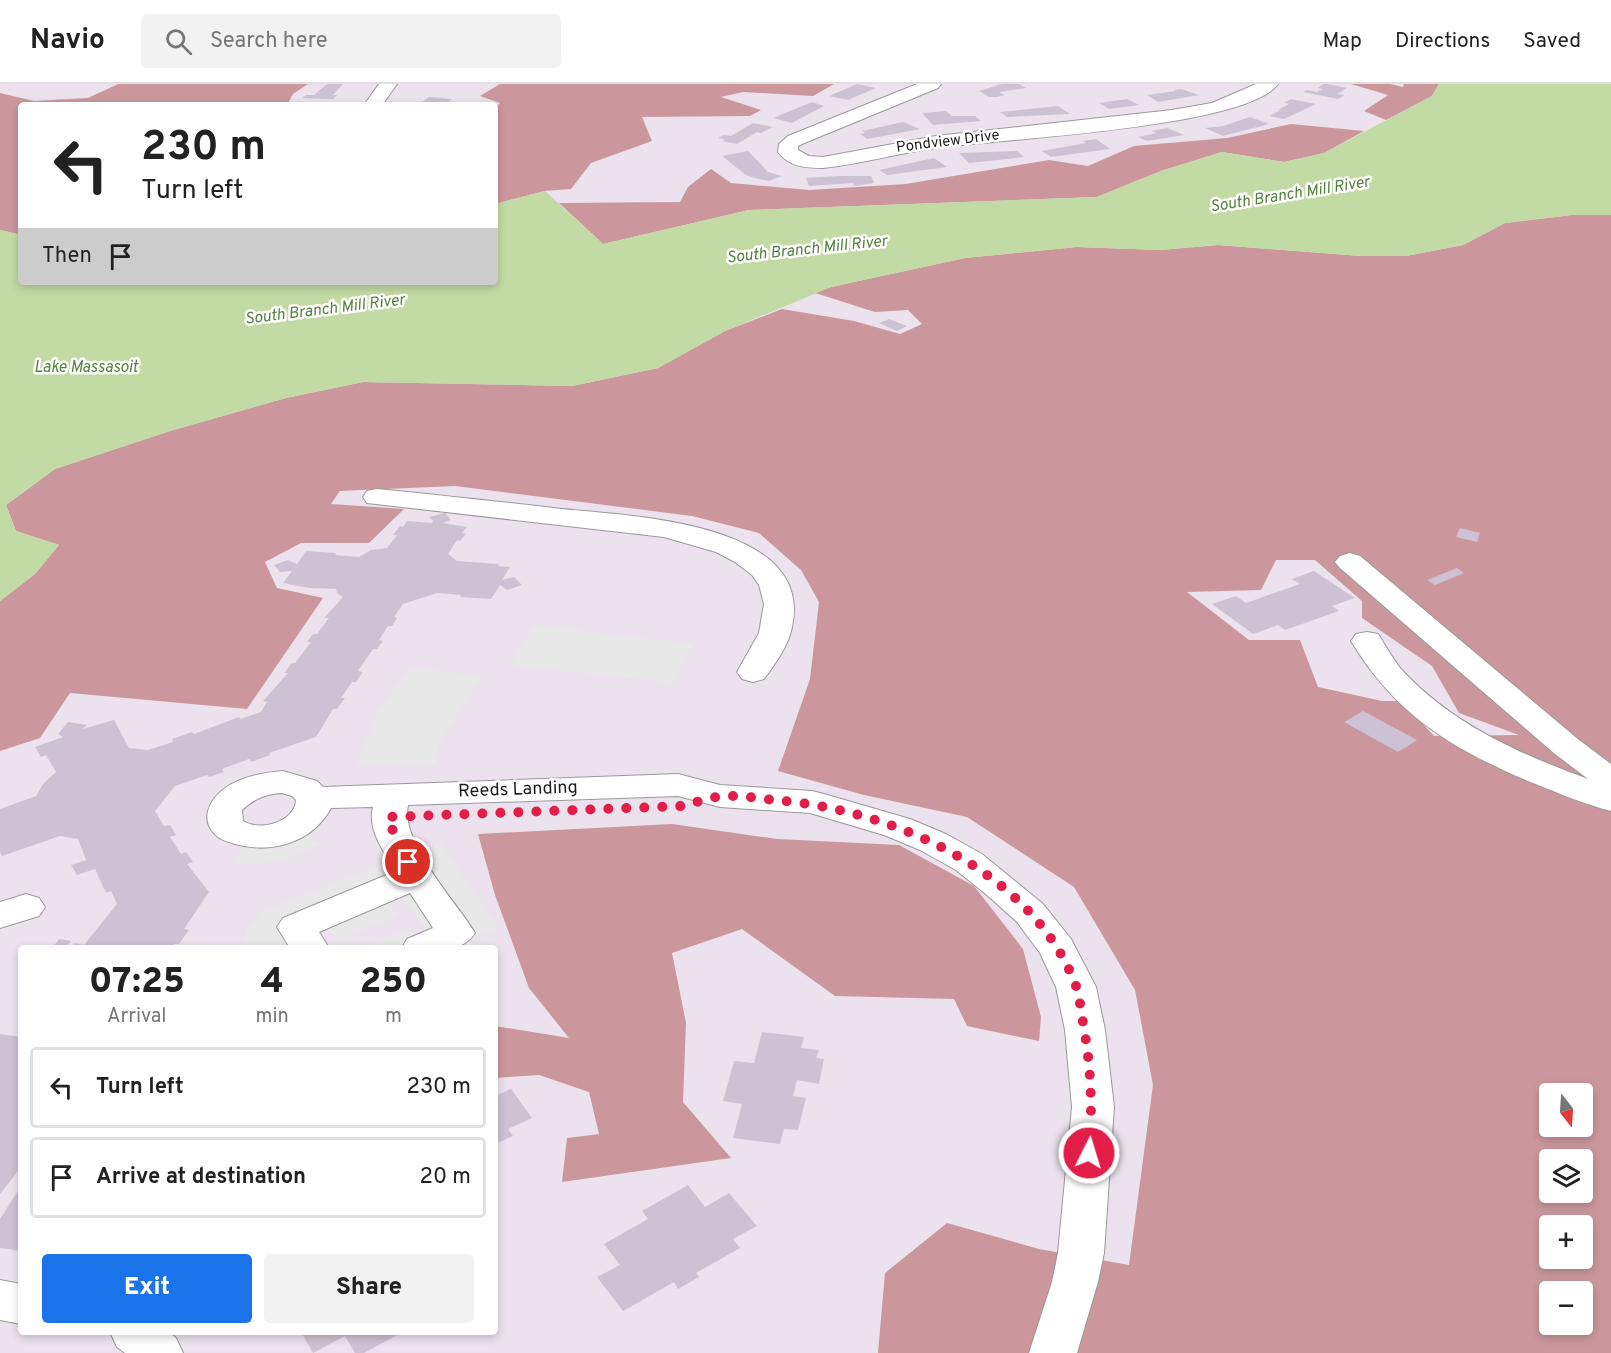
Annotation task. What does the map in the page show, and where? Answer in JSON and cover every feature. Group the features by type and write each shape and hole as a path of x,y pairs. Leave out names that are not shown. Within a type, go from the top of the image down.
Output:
{"street":[{"path":"375,102 388,84"},
{"name":"Pondview Drive","path":"932,84 795,140 788,144 788,152 792,157 803,161 833,161 916,145 1127,122 1220,106 1241,99 1269,84"},
{"path":"377,497 664,528 688,532 735,549 765,572 774,587 779,606 777,627 753,672"},
{"path":"1350,562 1567,747 1611,780"},
{"path":"1367,641 1392,679 1442,721 1519,763 1611,800"},
{"name":"Reeds Landing","path":"310,810 390,806 683,806 720,796 812,802 897,827 933,842 969,862 1030,913 1057,948 1076,987 1085,1030 1093,1107 1081,1253 1075,1282 1053,1353"},
{"path":"390,806 399,848 456,933 428,945"},
{"path":"308,945 296,927 418,876"},
{"path":"0,1300 18,1303"},
{"path":"138,1335 159,1353"}],"shaded area":[{"path":"118,84 308,84 293,94 289,102 18,102 18,234 0,230 0,93 34,101 88,98"},
{"path":"500,84 834,84 813,96 743,92 721,97 761,110 750,116 642,117 652,141 591,163 571,189 545,191 498,203 498,105 500,103 480,96"},
{"path":"1351,84 1390,84 1403,87 1404,84 1439,84 1432,96 1386,120 1364,111 1388,95"},
{"path":"1291,124 1364,131 1324,153 1284,162 1222,152 1161,171 1097,197 749,210 603,244 559,203 680,202 688,187 711,169 731,183 809,190 906,184 1049,160 1088,166 1134,146 1227,138"},
{"path":"1572,215 1611,215 1611,1353 878,1353 885,1273 947,1223 1039,1249 1129,1265 1153,1085 1135,990 1074,887 967,817 864,795 778,771 810,679 819,602 801,570 759,533 692,516 455,486 340,491 331,504 404,509 369,543 301,543 265,562 277,588 323,598 247,709 70,693 40,738 0,751 0,601 35,574 59,545 16,531 6,505 55,469 170,431 286,398 363,382 572,386 658,368 725,331 782,309 854,321 900,334 922,324 908,310 875,312 815,293 831,287 965,258 1077,247 1160,250 1218,245 1361,256 1406,256 1463,245 1505,223","holes":["1276,560 1315,560 1362,601 1362,618 1432,666 1459,713 1519,735 1434,736 1402,701 1382,701 1318,687 1300,640 1249,640 1187,592 1261,590"]},
{"path":"534,625 693,644 673,683 510,665"},
{"path":"410,667 482,676 440,743 435,765 356,764 377,714"},
{"path":"672,824 777,839 899,845 974,886 1023,949 1041,1017 1039,1041 967,1026 954,999 835,996 742,929 672,953 686,1023 683,1102 731,1158 562,1182 567,1138 599,1134 589,1092 539,1075 498,1078 498,1026 569,1038 529,988 495,895 478,834"},
{"path":"307,835 320,844 287,858 267,863 231,864 242,848 271,847"},
{"path":"441,843 498,928 468,942 468,945 367,945 407,929 416,938 427,935 427,930 405,901 395,900 391,906 398,916 339,940 330,930 320,932 320,938 325,945 249,945 246,939 247,928 260,912 378,866 384,880 391,875 387,862"}],"water":[{"name":"Lake Massasoit","path":"1439,84 1611,84 1611,215 1572,215 1505,223 1463,245 1406,256 1361,256 1218,245 1160,250 1077,247 965,258 831,287 725,331 658,368 572,386 363,382 286,398 170,431 55,469 6,505 16,531 59,545 35,574 0,601 0,230 18,234 18,285 498,285 498,203 545,191 603,244 749,210 1097,197 1161,171 1222,152 1284,162 1324,153 1432,96"}],"building":[{"path":"327,84 343,84 333,95 337,95 333,99 302,98 306,95 314,95"},
{"path":"857,84 876,88 848,100 829,96"},
{"path":"1002,84 1019,84 1026,88 999,92 1005,95 997,97 989,97 979,91"},
{"path":"1324,84 1347,88 1337,94 1344,95 1338,99 1303,92 1307,90 1317,92 1323,89 1317,88"},
{"path":"1181,89 1199,95 1158,102 1147,95 1176,91 1173,90"},
{"path":"429,97 452,99 448,102 422,102"},
{"path":"1127,99 1139,105 1109,109 1099,103"},
{"path":"1291,99 1316,104 1284,119 1269,116 1289,104 1284,103"},
{"path":"812,102 824,106 792,123 773,118"},
{"path":"1058,106 1070,114 1007,117 1000,112"},
{"path":"946,111 952,116 975,116 981,121 933,125 922,113"},
{"path":"1250,117 1269,124 1223,136 1205,128 1223,126"},
{"path":"903,122 920,129 867,139 860,134 865,133 862,131"},
{"path":"753,123 773,127 761,133 757,132 737,144 718,138 723,135 731,136"},
{"path":"1167,128 1184,135 1147,141 1138,137 1157,133 1152,131"},
{"path":"1096,139 1110,149 1051,157 1042,151 1086,143 1083,141"},
{"path":"748,151 768,172 782,176 769,181 746,175 722,156"},
{"path":"1017,151 1024,157 969,163 959,153"},
{"path":"934,158 947,167 887,175 879,170"},
{"path":"871,176 874,183 854,186 853,183 809,186 806,178"},
{"path":"889,319 907,326 897,331 879,323"},
{"path":"445,513 451,520 443,523 467,527 462,533 466,534 460,541 457,540 448,554 457,561 510,567 502,580 514,577 522,585 507,590 500,585 491,599 437,593 403,604 394,617 397,618 392,626 388,626 379,640 383,641 377,649 373,649 358,671 363,672 356,682 352,682 341,698 345,698 337,709 333,709 316,737 269,753 270,755 251,762 249,759 222,769 224,772 175,786 155,811 164,826 170,825 176,835 170,837 181,854 186,852 193,862 187,864 209,892 184,929 189,930 179,944 173,945 84,945 117,904 111,891 106,893 95,869 77,875 71,865 86,860 78,839 60,836 2,856 0,852 0,809 36,796 43,784 56,772 46,755 41,757 35,747 63,737 58,734 68,722 87,725 83,729 114,720 129,748 148,750 173,742 172,739 192,732 194,734 239,717 240,719 261,712 267,702 263,701 288,673 284,673 292,663 295,663 311,642 307,642 313,634 317,634 329,618 324,618 343,597 337,593 336,589 309,588 283,583 292,571 280,572 274,565 288,560 297,564 306,551 359,557 371,550 387,548 397,535 393,535 407,521 432,523 429,517"},
{"path":"1460,528 1480,533 1477,542 1456,537"},
{"path":"1457,568 1464,573 1435,585 1427,580"},
{"path":"1314,571 1355,598 1332,606 1339,611 1285,630 1278,625 1253,634 1212,604 1236,596 1246,603 1300,584 1292,579"},
{"path":"1363,711 1417,740 1398,752 1344,722"},
{"path":"59,939 71,941 68,945 54,945"},
{"path":"762,1032 804,1037 801,1048 819,1050 816,1058 824,1059 819,1084 797,1080 793,1096 806,1098 798,1130 784,1129 780,1144 733,1138 742,1104 723,1101 734,1061 754,1063"},
{"path":"0,1034 18,1037 18,1171 0,1194"},
{"path":"511,1089 532,1118 508,1129 513,1136 498,1143 498,1095"},
{"path":"688,1185 705,1207 729,1193 757,1226 733,1239 740,1248 696,1273 699,1277 678,1289 674,1282 623,1311 597,1277 620,1265 604,1244 648,1219 642,1211"},
{"path":"18,1191 18,1251 0,1248 0,1219"},
{"path":"303,1335 397,1335 364,1353 355,1353 345,1336 313,1353"}],"route":[{"path":"408,862 399,848 388,817 683,806 720,796 812,802 897,827 933,842 969,862 1000,886 1030,913 1057,948 1076,987 1085,1030 1093,1107 1089,1153"}],"water label":[{"name":"South Branch Mill River","path":"1290,195"},
{"name":"South Branch Mill River","path":"807,250"},
{"name":"South Branch Mill River","path":"325,310"}]}
